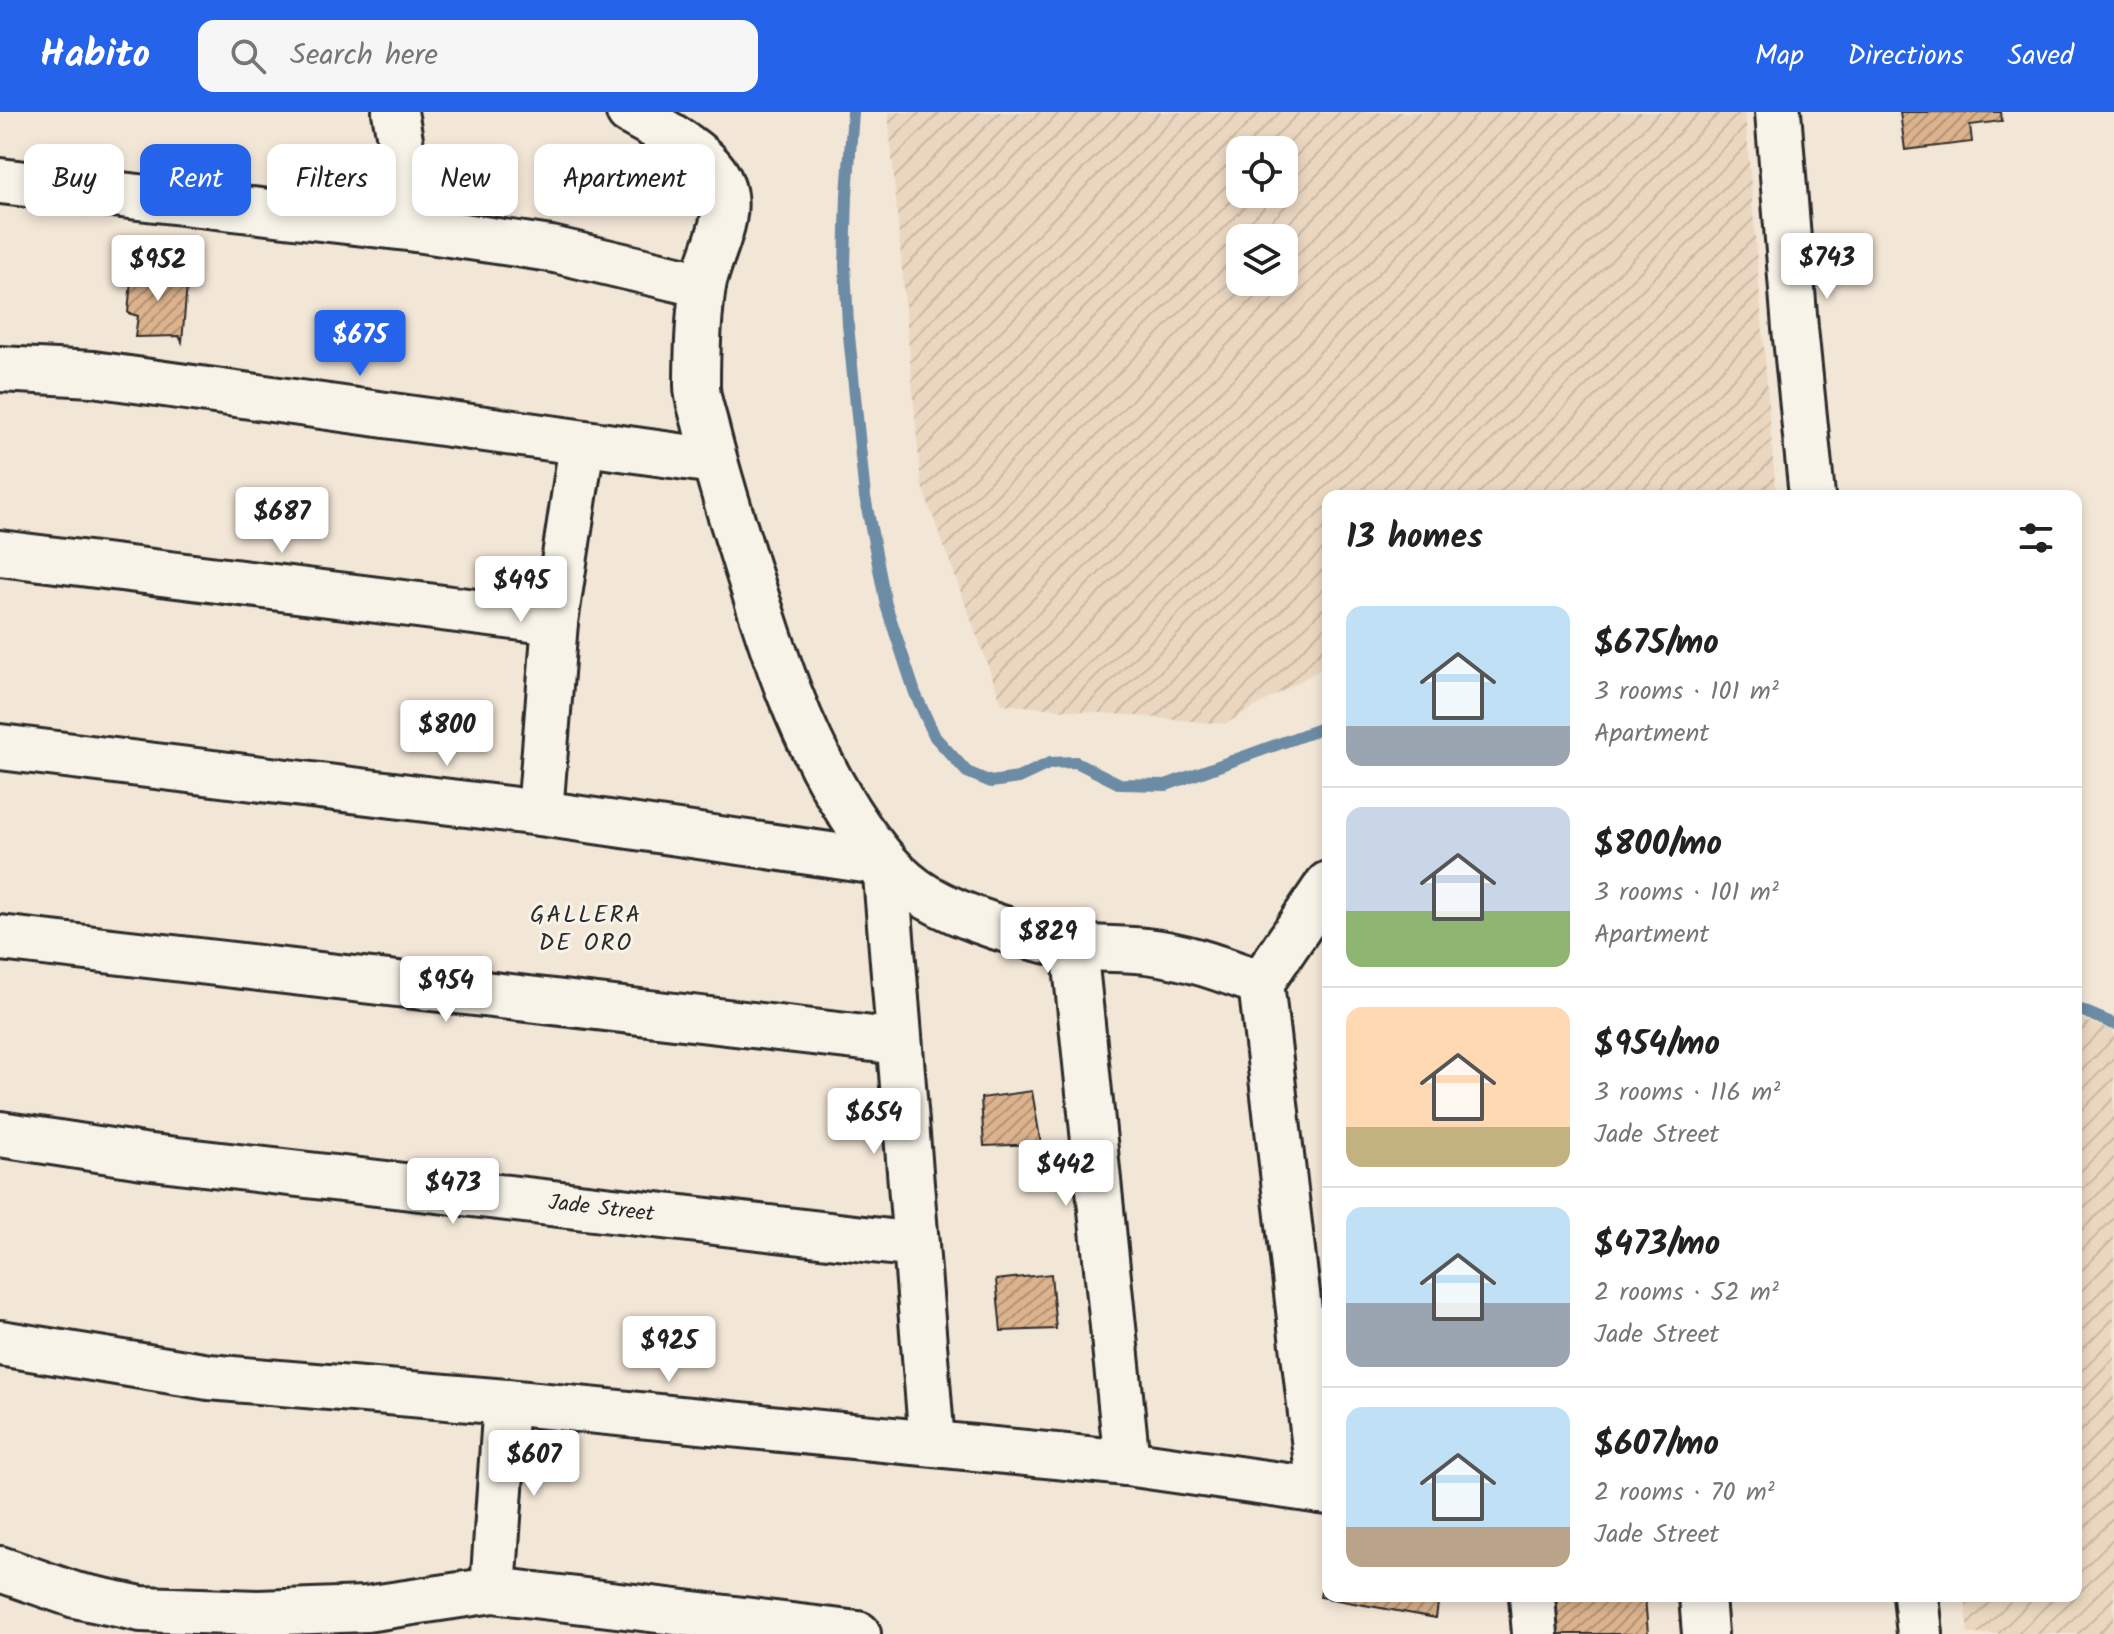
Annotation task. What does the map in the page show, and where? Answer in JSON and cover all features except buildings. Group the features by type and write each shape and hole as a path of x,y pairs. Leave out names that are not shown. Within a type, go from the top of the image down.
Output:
{"street":[{"path":"395,112 416,229"},
{"path":"629,112 662,130 700,157 721,182 725,200 723,219 703,285 697,392 714,461 774,657 806,735 846,808 885,863 922,894 959,913 1074,946 1149,951 1261,983"},
{"path":"1778,112 1811,490"},
{"path":"0,181 416,229 551,249 703,285"},
{"path":"0,369 93,374 714,461"},
{"path":"540,813 555,622 582,444"},
{"path":"0,553 555,622"},
{"path":"0,747 540,813 885,863"},
{"path":"885,863 932,1443"},
{"path":"1322,893 1261,983 1322,1476"},
{"path":"0,938 899,1042"},
{"path":"1074,946 1127,1463"},
{"name":"Jade Street","path":"0,1134 143,1156 916,1245"},
{"path":"0,1343 209,1377 506,1402 1127,1463 1322,1492"},
{"path":"493,1590 506,1402"},
{"path":"0,1569 75,1595 141,1609 258,1613 366,1609 493,1590 858,1634"},
{"path":"1532,1602 1535,1634"},
{"path":"1702,1602 1705,1634"},
{"path":"1917,1602 1920,1634"}],"shaded area":[{"path":"888,112 1745,112 1776,490 1322,490 1322,668 1225,724 1002,704 921,484"},
{"path":"2082,1019 2114,1031 2114,1634 1968,1634 1965,1602 2082,1602"}],"waterway":[{"path":"853,112 845,266 865,497 886,605 915,693 935,737 967,772 991,782 1018,778 1050,763 1076,762 1120,784 1166,785 1322,728"},
{"path":"2082,1011 2114,1024"}],"district":[{"name":"GALLERA DE ORO","path":"586,929"}]}
